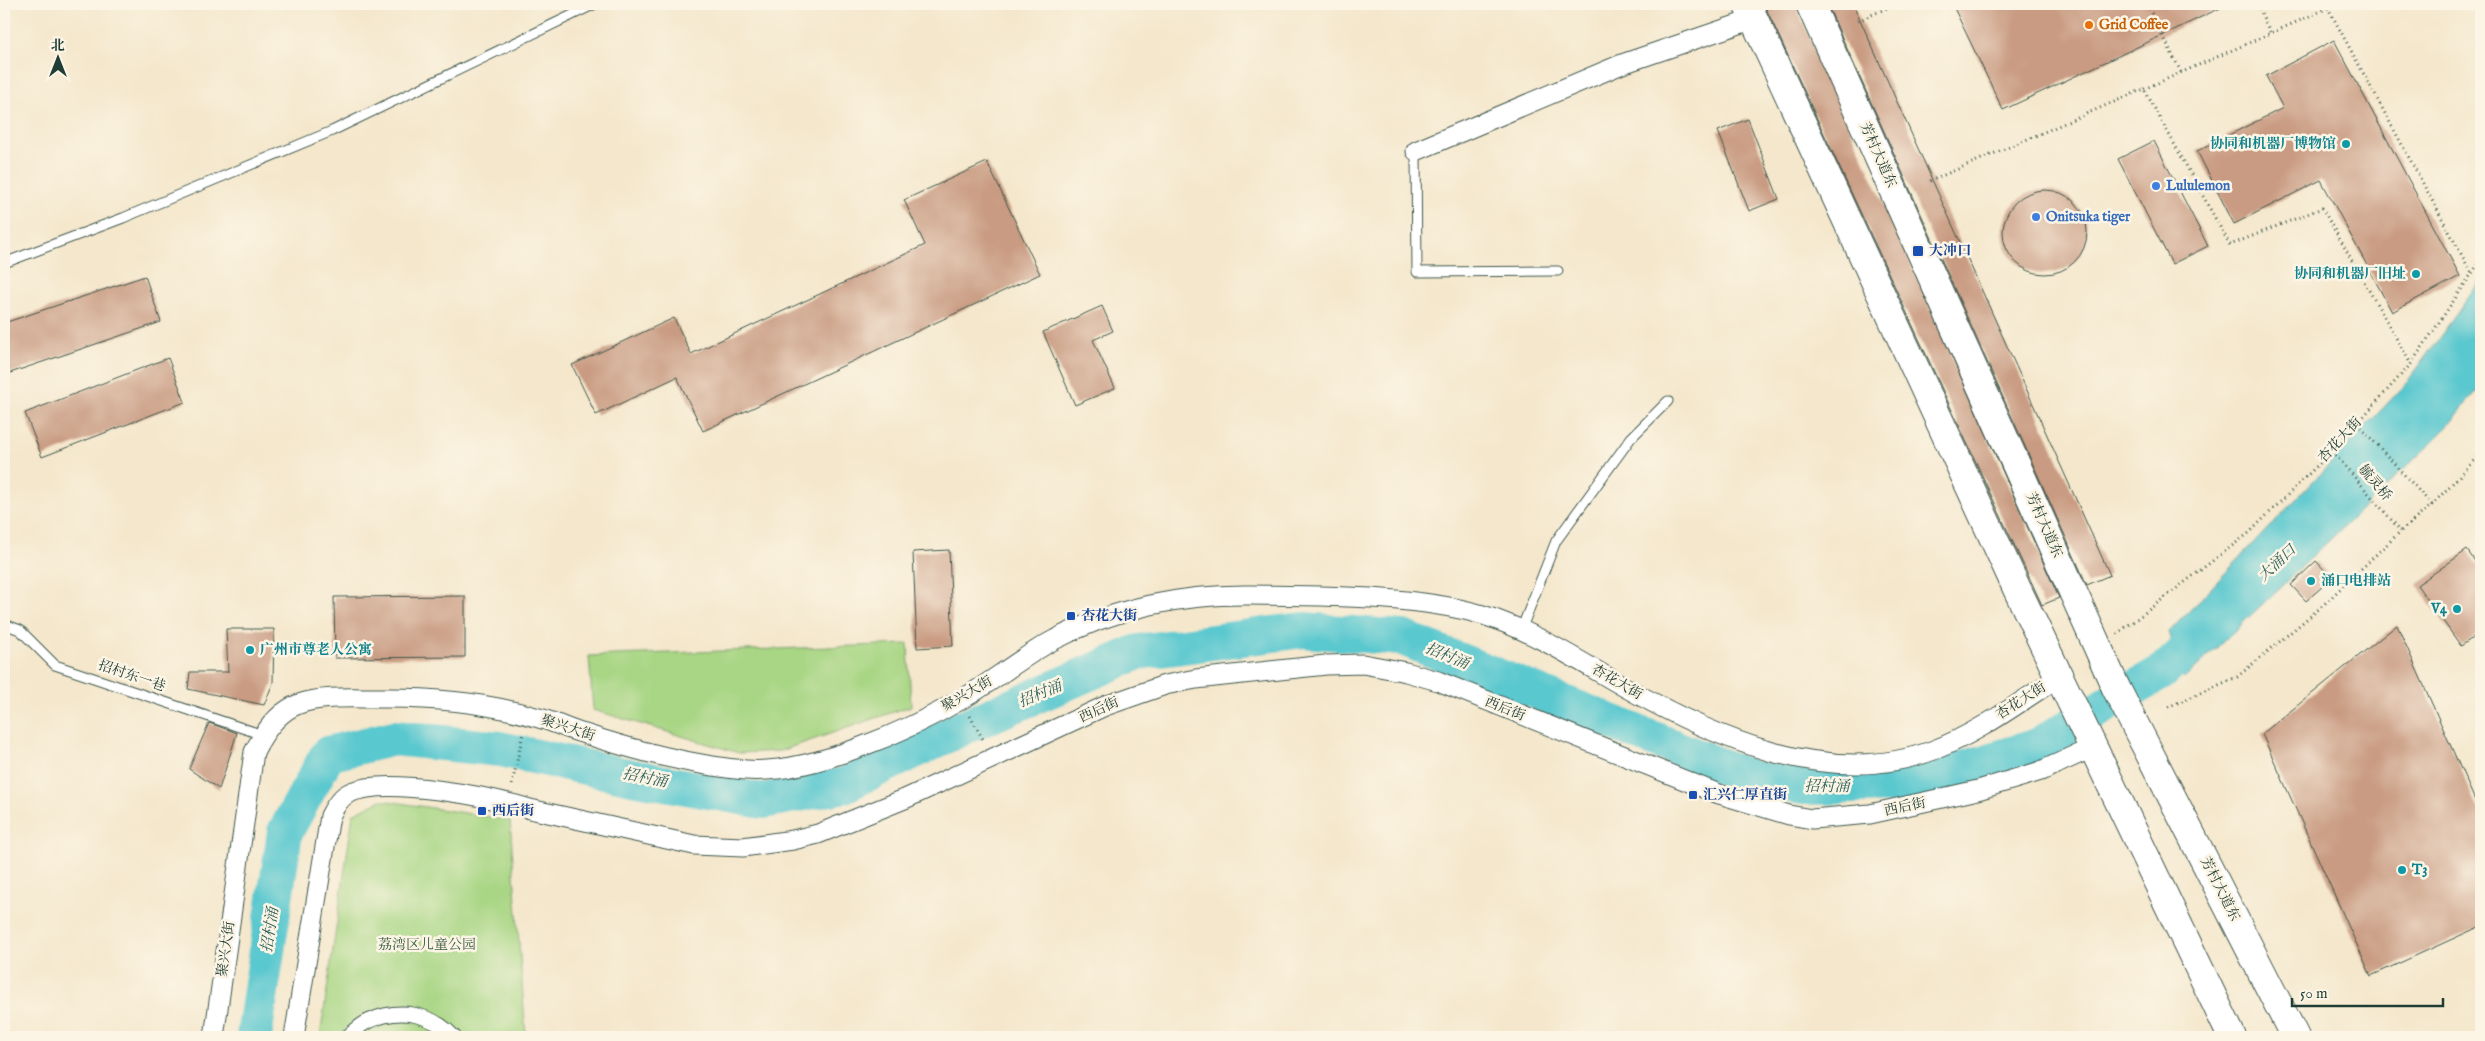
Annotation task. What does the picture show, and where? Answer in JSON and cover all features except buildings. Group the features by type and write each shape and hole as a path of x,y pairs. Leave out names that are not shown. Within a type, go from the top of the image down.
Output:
{"highway":[{"name":"芳村大道东","path":"1810,4 2116,688 2295,1037"},
{"path":"1751,11 1960,467 2232,1037"}],"street":[{"path":"1416,151 1751,11"},
{"name":"杏花大街","path":"1154,604 1215,596 1375,599 1446,606 1480,614 1521,630 1674,714 1730,738 1802,759 1831,762 1881,762 1930,752 1965,736 2059,677"},
{"name":"聚兴大街","path":"214,1037 249,776 254,752 263,735 285,711 299,704 354,698 437,698 474,702 539,718 584,734 672,757 746,770 782,769 812,763 905,727 961,700 1052,641 1118,614 1154,604"},
{"name":"西后街","path":"294,1037 327,830 336,804 347,793 363,788 383,786 419,788 507,802 530,810 694,845 743,847 793,840 818,834 871,814 1105,706 1165,685 1269,671 1363,664 1406,672 1438,682 1719,794 1789,816 1812,818 1870,814 1978,790 2041,771 2091,740"},
{"path":"347,1037 367,1021 393,1013 413,1013 429,1019 445,1028 454,1037"}],"lane":[{"path":"4,263 124,218 332,131 595,4"},
{"path":"1416,151 1417,272 1558,271"},
{"path":"1521,630 1556,541 1631,438 1668,401"},
{"name":"招村东一巷","path":"4,624 20,630 55,665 263,735"}],"path":[{"path":"1858,21 1896,4"},
{"path":"2147,4 2181,72"},
{"path":"2257,4 2270,32"},
{"path":"1930,181 2328,8 2472,274"},
{"path":"2144,89 2230,245 2322,208 2411,364"},
{"name":"杏花大街","path":"2098,647 2134,622 2249,533 2332,451 2411,364 2481,260"},
{"path":"2357,423 2432,505"},
{"name":"毓灵桥","path":"2332,451 2401,531"},
{"path":"2168,707 2237,678 2320,608 2401,531 2432,505 2481,453"},
{"path":"961,700 993,758"},
{"path":"512,783 523,732"}],"green space":[{"path":"908,644 911,706 780,751 739,753 593,710 589,656"},
{"name":"荔湾区儿童公园","path":"381,800 510,820 526,1037 320,1037 353,814"}],"water":[{"name":"大涌口","path":"2481,280 2481,386 2442,433 2184,679 2169,632 2405,385"}],"waterway":[{"name":"招村涌","path":"254,1037 285,832 328,754 394,738 500,749 632,777 763,801 844,785 964,727 1138,652 1303,630 1403,638 1750,778 1803,787 1910,785 2035,747 2162,672 2214,624"}],"place":[{"name":"Grid Coffee","path":"2089,25"},
{"name":"协同和机器厂博物馆","path":"2346,144"},
{"name":"Lululemon","path":"2156,186"},
{"name":"Onitsuka tiger","path":"2036,217"},
{"name":"大冲口","path":"1918,251"},
{"name":"协同和机器厂旧址","path":"2416,274"},
{"name":"涌口电排站","path":"2311,581"},
{"name":"V4","path":"2457,609"},
{"name":"杏花大街","path":"1071,616"},
{"name":"广州市尊老人公寓","path":"250,650"},
{"name":"汇兴仁厚直街","path":"1693,795"},
{"name":"西后街","path":"482,811"},
{"name":"T3","path":"2402,870"}]}
